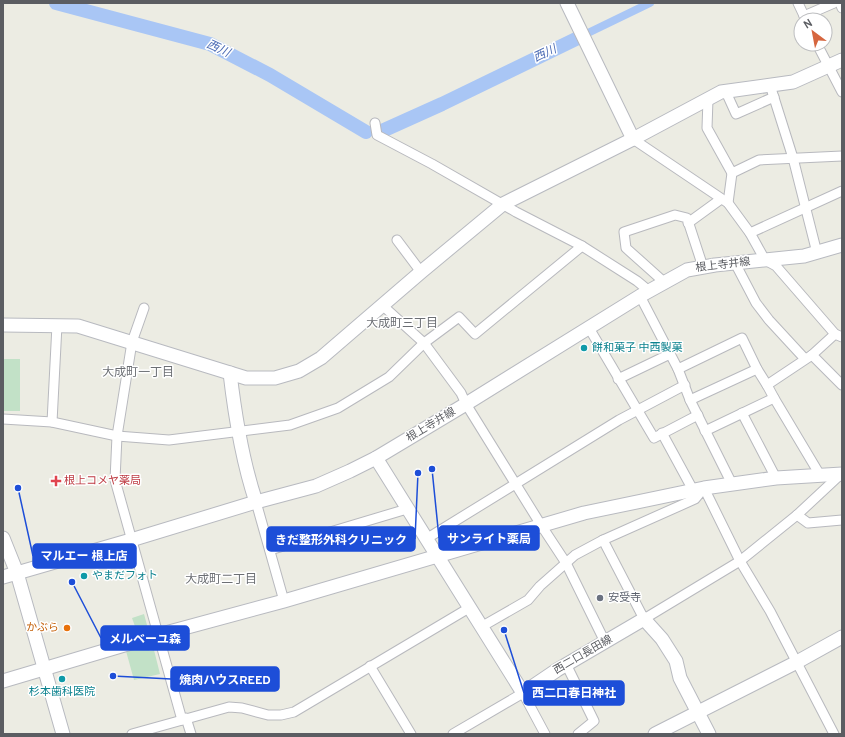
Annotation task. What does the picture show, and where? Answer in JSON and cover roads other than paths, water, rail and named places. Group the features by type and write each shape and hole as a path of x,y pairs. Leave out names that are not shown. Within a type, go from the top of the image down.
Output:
{"street":[{"path":"567,3 633,139 725,201 750,233 765,260 776,266 839,335 767,385"},
{"path":"817,12 834,3"},
{"path":"840,3 842,8"},
{"path":"821,52 842,92"},
{"path":"726,92 736,114 772,91 842,60"},
{"path":"3,325 78,326 246,378 275,378 300,371 321,358 503,204 633,139 708,99 726,92 772,91"},
{"path":"772,91 793,158 817,253"},
{"path":"688,223 725,201 732,173 707,128 708,99"},
{"path":"375,123 376,135 582,246 637,281 645,293 670,354 685,385 690,400 732,484"},
{"path":"732,173 759,160 842,156"},
{"path":"750,233 842,190"},
{"path":"664,282 626,248 624,232 675,215 687,218 703,266"},
{"path":"397,240 421,272"},
{"name":"根上寺井線","path":"3,577 256,502 316,486 376,458 645,293 687,270 703,266 804,256 842,245"},
{"path":"3,419 52,422 117,436 169,440 238,430 290,425 338,408 389,377 424,343 459,317 475,334 582,246"},
{"path":"735,263 756,303 769,320 842,386"},
{"path":"382,305 424,343 461,393 466,404 566,563 605,642"},
{"path":"144,308 132,342 117,436 115,480 158,635 184,719 191,734"},
{"path":"52,422 58,325"},
{"path":"588,328 654,438 662,432 698,415"},
{"path":"678,369 742,338 757,370 820,475"},
{"path":"618,378 670,354"},
{"path":"690,400 757,370"},
{"path":"230,373 238,430 248,480 256,502 284,601"},
{"path":"426,539 515,483 637,410 685,385"},
{"path":"705,431 774,398"},
{"path":"742,413 776,478"},
{"path":"662,432 698,489 770,611 834,734"},
{"path":"376,458 523,693 545,734"},
{"path":"3,681 158,635 284,601 584,513 698,489 776,478 841,474"},
{"path":"644,618 740,561 797,515 841,474"},
{"path":"481,627 528,600 540,586 575,555 603,540 695,499 698,489"},
{"path":"270,550 407,509"},
{"path":"797,515 808,523 842,520"},
{"path":"3,538 17,573 63,734"},
{"path":"603,540 644,618 662,639 676,661 680,678 709,734"},
{"path":"132,734 229,708 242,708 268,715 281,715 294,712 469,608"},
{"name":"西二口長田線","path":"523,693 566,664 644,618"},
{"path":"655,734 797,662 842,637"},
{"path":"566,664 594,721 578,734"},
{"path":"370,666 411,734"},
{"path":"453,734 523,693"}],"waterway":[{"name":"西川","path":"56,3 210,44 270,75 366,132"},
{"path":"590,32 650,3"},
{"name":"西川","path":"382,131 442,104 578,38"}],"place":[{"name":"餅和菓子 中西製菓","path":"584,348"},
{"name":"サンライト薬局","path":"432,469"},
{"name":"きだ整形外科クリニック","path":"418,473"},
{"name":"根上コメヤ薬局","path":"56,481"},
{"name":"マルエー 根上店","path":"18,488"},
{"name":"やまだフォト","path":"84,576"},
{"name":"メルベーユ森","path":"72,582"},
{"name":"安受寺","path":"600,598"},
{"name":"かぶら","path":"67,628"},
{"name":"西二口春日神社","path":"504,630"},
{"name":"焼肉ハウスREED","path":"113,676"},
{"name":"杉本歯科医院","path":"62,679"}],"district":[{"name":"大成町三丁目","path":"402,324"},
{"name":"大成町一丁目","path":"138,373"},
{"name":"大成町二丁目","path":"221,580"}]}
